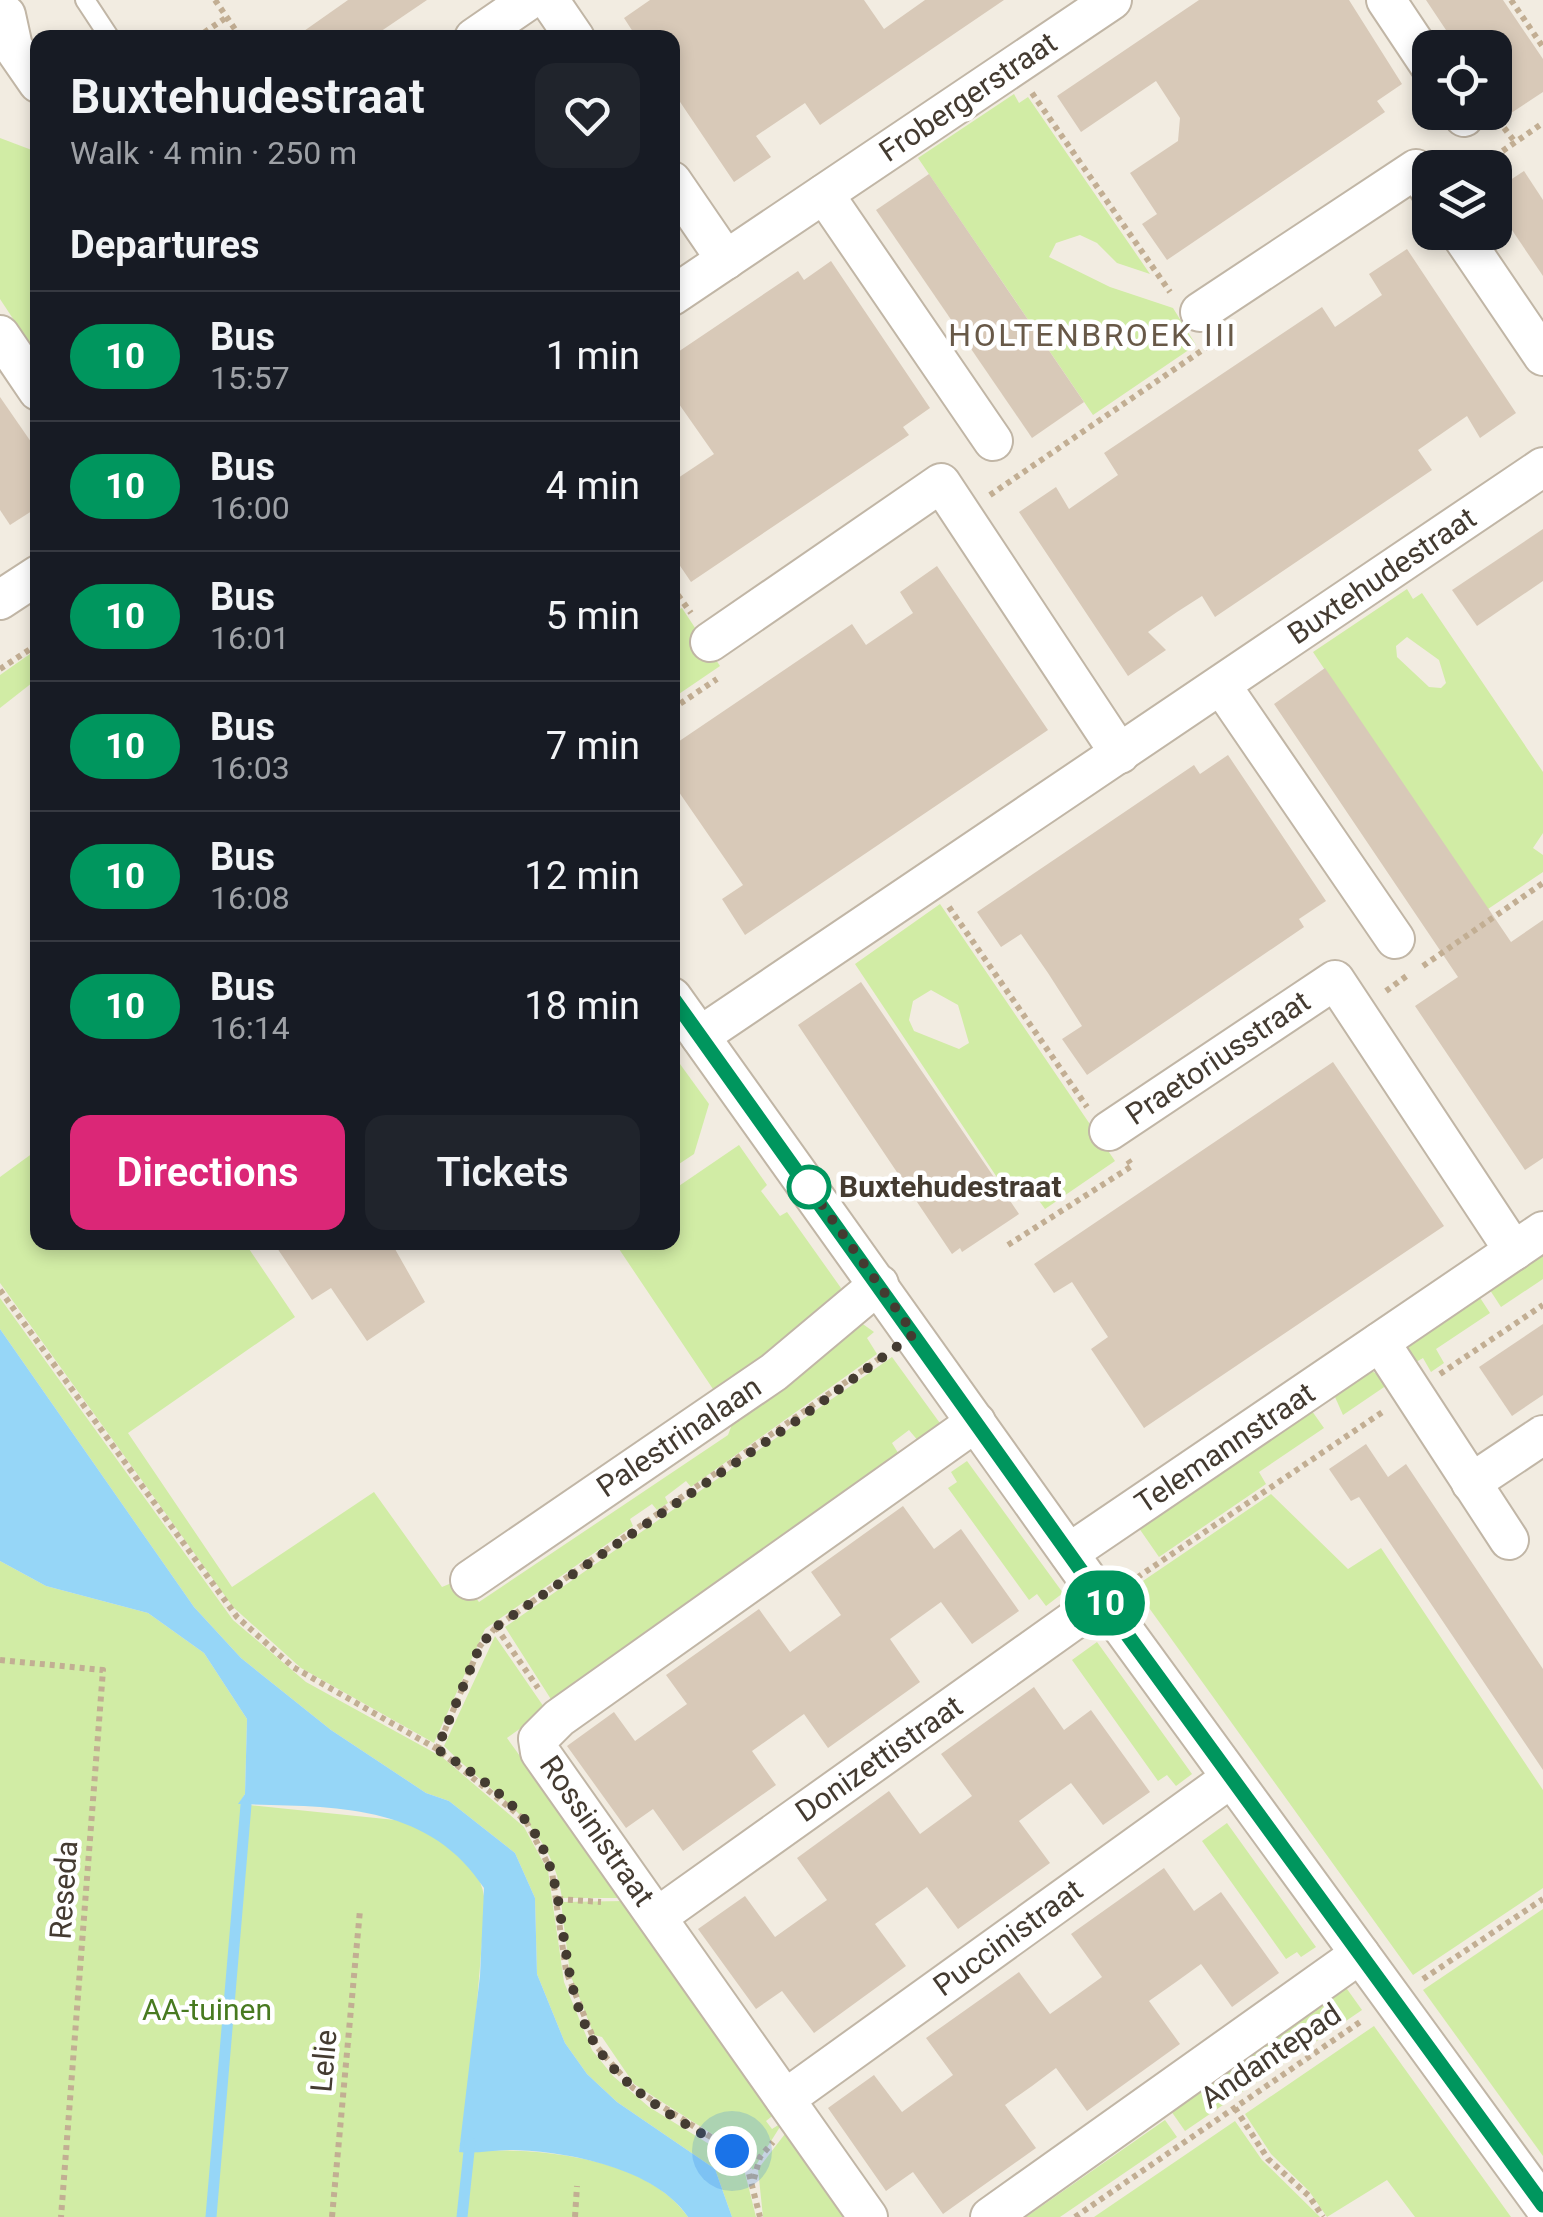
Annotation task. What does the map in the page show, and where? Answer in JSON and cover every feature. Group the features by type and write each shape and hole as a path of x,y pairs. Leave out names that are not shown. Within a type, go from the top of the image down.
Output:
{"street":[{"path":"486,30 529,0"},
{"path":"550,0 570,30"},
{"name":"Frobergerstraat","path":"680,291 1112,0"},
{"path":"1386,0 1412,39"},
{"path":"6,9 13,46 30,71"},
{"path":"1200,312 1412,187"},
{"path":"680,193 726,260"},
{"path":"824,194 993,441"},
{"path":"1471,250 1543,356"},
{"path":"0,335 30,380"},
{"name":"Buxtehudestraat","path":"700,1036 1543,466"},
{"path":"710,642 941,482 1120,754"},
{"path":"0,600 30,580"},
{"path":"1222,685 1396,938"},
{"name":"Praetoriusstraat","path":"1109,1131 1334,980"},
{"name":"Telemannstraat","path":"1069,1554 1528,1241 1334,980"},
{"path":"680,1009 1102,1600 1543,2205"},
{"name":"Palestrinalaan","path":"470,1580 774,1372 879,1284"},
{"path":"1380,1342 1509,1540"},
{"name":"Rossinistraat","path":"868,2217 540,1752 538,1740 559,1718 976,1422"},
{"path":"1471,1483 1543,1435"},
{"name":"Donizettistraat","path":"657,1918 1102,1600"},
{"name":"Puccinistraat","path":"786,2099 1232,1778"},
{"path":"990,2217 1360,1954"}],"lane":[{"path":"85,0 105,30"}],"path":[{"path":"215,0 236,30"},
{"path":"1511,0 1543,46"},
{"path":"208,30 227,17"},
{"path":"1534,34 1543,28"},
{"path":"962,514 1218,340 1200,312 1182,306 1158,279 1014,68"},
{"path":"1504,150 1543,123"},
{"path":"0,670 30,649"},
{"path":"931,881 1077,1096 1109,1131"},
{"name":"Praetoriusstraat","path":"1356,1011 1543,883"},
{"name":"Praetoriusstraat","path":"1008,1245 1132,1166 1109,1131"},
{"path":"0,1290 238,1618 317,1683 437,1749 499,1794 526,1820 542,1846 558,1900 566,1971 597,2047 633,2088 732,2151 753,2180 760,2217"},
{"path":"1102,1600 1543,1305"},
{"path":"437,1749 480,1646 496,1627 792,1424 914,1334"},
{"path":"496,1627 559,1718"},
{"name":"Reseda","path":"0,1660 103,1670 61,2217"},
{"name":"Andantepad","path":"1074,2217 1543,1900"},
{"name":"Lelie","path":"332,2217 360,1910"},
{"path":"1235,2108 1268,2159 1308,2196 1324,2217"},
{"path":"575,2217 577,2186"}],"green space":[{"path":"1014,94 1019,103 1028,97 1150,274 1117,263 1097,243 1080,235 1056,243 1049,257 1110,287 1173,308 1196,345 1093,415 918,158"},
{"path":"0,138 30,149 30,344 0,299"},
{"path":"1407,589 1413,599 1422,593 1543,772 1543,833 1533,848 1543,855 1543,872 1485,911 1313,652","holes":["1407,637 1439,660 1446,683 1441,688 1429,687 1397,657 1396,646"]},
{"path":"680,609 720,666 680,693"},
{"path":"30,654 30,684 0,708 0,675"},
{"path":"940,904 1115,1161 1045,1209 1030,1188 1012,1200 855,964","holes":["931,990 958,1005 969,1043 959,1049 914,1031 909,1020 913,1001"]},
{"path":"680,1064 709,1104 694,1154 680,1163"},
{"path":"739,1145 767,1185 761,1191 780,1216 787,1212 841,1288 837,1299 717,1395 620,1250 680,1250 680,1185"},
{"path":"30,1155 30,1250 250,1250 295,1317 128,1433 232,1587 374,1492 442,1587 461,1579 479,1602 728,1435 734,1419 860,1322 874,1332 867,1338 877,1354 691,1487 686,1481 665,1497 668,1503 657,1510 652,1504 630,1519 633,1526 485,1629 434,1743 301,1668 233,1607 0,1283 0,1177"},
{"path":"1543,1245 1543,1279 1501,1307 1486,1284"},
{"path":"1475,1290 1490,1313 1436,1349 1444,1363 1431,1372 1423,1358 1411,1365 1407,1344"},
{"path":"0,1298 233,1620 306,1682 442,1757 524,1827 548,1871 564,1982 592,2050 613,2076 649,2107 743,2165 756,2217 732,2217 715,2169 617,2102 587,2074 565,2043 537,1974 535,1898 515,1853 449,1801 426,1793 331,1730 241,1658 194,1607 0,1329"},
{"path":"892,1357 942,1426 919,1442 909,1430 892,1443 900,1456 554,1704 505,1627"},
{"path":"1369,1369 1390,1383 1343,1415 1331,1388"},
{"path":"1307,1404 1324,1428 1259,1472 1266,1484 1159,1557 1134,1521"},
{"path":"967,1461 1063,1593 1046,1606 1037,1594 1029,1600 948,1488 957,1482 951,1472"},
{"path":"1271,1494 1348,1569 1381,1548 1543,1790 1543,1888 1413,1975 1134,1587"},
{"name":"AA-tuinen","path":"0,1561 46,1586 148,1613 204,1653 247,1719 245,1794 239,1804 405,1821 433,1834 469,1863 483,1890 485,1905 471,2076 459,2152 551,2154 616,2168 669,2196 688,2217 0,2217"},
{"path":"495,1636 546,1710 507,1738 621,1896 617,1898 562,1898 556,1872 533,1830 444,1746"},
{"path":"1097,1642 1192,1774 1176,1786 1167,1775 1158,1781 1072,1660"},
{"path":"1227,1823 1316,1947 1301,1957 1297,1952 1286,1959 1202,1841"},
{"path":"625,1901 776,2113 766,2121 772,2129 783,2122 753,2170 734,2148 634,2084 602,2037 594,2035 570,1974 561,1902"},
{"path":"1543,1909 1543,2156 1423,1990"},
{"path":"1342,1982 1362,2010 1185,2131 1171,2111"},
{"path":"1374,2026 1511,2217 1415,2217 1387,2180 1327,2217 1309,2191 1271,2154 1245,2114"},
{"path":"1165,2120 1177,2137 1060,2217 1026,2217"},
{"path":"1235,2121 1262,2160 1320,2217 1094,2217"},
{"path":"788,2130 851,2217 763,2217 758,2169"}],"water":[{"path":"0,1329 194,1607 241,1658 331,1730 426,1793 449,1801 515,1853 535,1898 537,1974 565,2043 587,2074 617,2102 715,2169 732,2217 688,2217 655,2186 584,2159 535,2151 459,2152 480,1976 484,1888 461,1860 435,1839 407,1824 343,1809 238,1804 245,1794 247,1719 204,1653 148,1613 46,1586 0,1561"}],"building":[{"path":"348,0 427,0 383,30 305,30"},
{"path":"650,0 864,0 884,29 925,0 1004,0 820,125 805,103 756,136 771,157 734,182 680,102 680,30 632,30 624,18"},
{"path":"1199,0 1349,0 1402,84 1377,101 1385,112 1167,260 1142,224 1157,214 1130,173 1178,141 1180,118 1156,81 1081,132 1057,96"},
{"path":"1426,0 1503,0 1543,59 1543,92 1512,112 1512,30 1446,30"},
{"path":"1524,171 1543,200 1543,276 1512,230 1512,179"},
{"path":"929,174 1084,402 1032,438 876,210"},
{"path":"1407,249 1516,413 1480,438 1467,416 1418,450 1432,470 1215,617 1202,596 1177,612 1148,632 1166,650 1128,676 1019,512 1056,487 1069,509 1118,475 1104,453 1322,307 1335,327 1382,295 1369,274"},
{"path":"831,261 930,408 903,427 909,435 691,582 680,566 680,477 714,454 680,405 680,351 798,271 804,280"},
{"path":"0,397 30,440 30,512 10,525 0,510"},
{"path":"1543,529 1543,581 1477,626 1452,590"},
{"path":"937,566 1048,730 745,935 722,899 743,885 680,794 680,741 852,624 866,645 913,613 900,592"},
{"path":"1325,668 1511,942 1543,920 1543,1158 1525,1170 1415,1006 1458,977 1274,704"},
{"path":"1228,755 1326,901 1299,919 1304,927 1087,1075 1062,1039 1082,1026 1048,973 1021,934 1001,947 977,912 1194,765 1200,774"},
{"path":"861,982 1019,1214 962,1252 960,1248 952,1254 798,1025"},
{"path":"1333,1062 1444,1226 1144,1428 1091,1349 1108,1337 1072,1282 1054,1293 1034,1264"},
{"path":"278,1250 396,1250 425,1302 367,1341 331,1288 312,1300"},
{"path":"1543,1324 1543,1395 1512,1416 1479,1367"},
{"path":"1366,1444 1388,1477 1406,1464 1543,1669 1543,1770 1359,1497 1351,1501 1329,1469"},
{"path":"903,1506 934,1549 961,1529 1019,1611 972,1644 941,1602 890,1639 920,1682 828,1748 804,1714 752,1751 776,1785 683,1851 653,1809 626,1828 567,1746 614,1712 635,1741 687,1704 666,1675 759,1609 790,1652 841,1615 811,1572"},
{"path":"1034,1687 1064,1730 1091,1710 1150,1792 1103,1825 1071,1783 1019,1821 1050,1863 958,1929 927,1887 875,1924 906,1966 814,2033 782,1991 756,2009 698,1929 745,1896 775,1937 827,1900 797,1858 889,1791 920,1834 972,1796 941,1754"},
{"path":"1164,1868 1194,1911 1221,1892 1279,1973 1232,2007 1201,1964 1149,2001 1180,2044 1087,2111 1056,2068 1005,2105 1036,2148 943,2214 913,2172 886,2191 828,2108 874,2075 902,2112 953,2075 926,2038 1019,1972 1050,2014 1077,1995 1102,1977 1071,1934"}],"waterway":[{"path":"211,2217 246,1805"},
{"path":"462,2217 470,2142"}],"bus line":[{"name":"10","path":"680,1008 1102,1600 1543,2205"}],"place":[{"name":"Buxtehudestraat","path":"809,1187"}],"district":[{"name":"HOLTENBROEK III","path":"1093,335"}],"route":[{"path":"732,2151 633,2088 597,2047 566,1971 558,1900 542,1846 526,1820 499,1794 437,1749 480,1646 496,1627 792,1424 914,1334 809,1187"}]}
